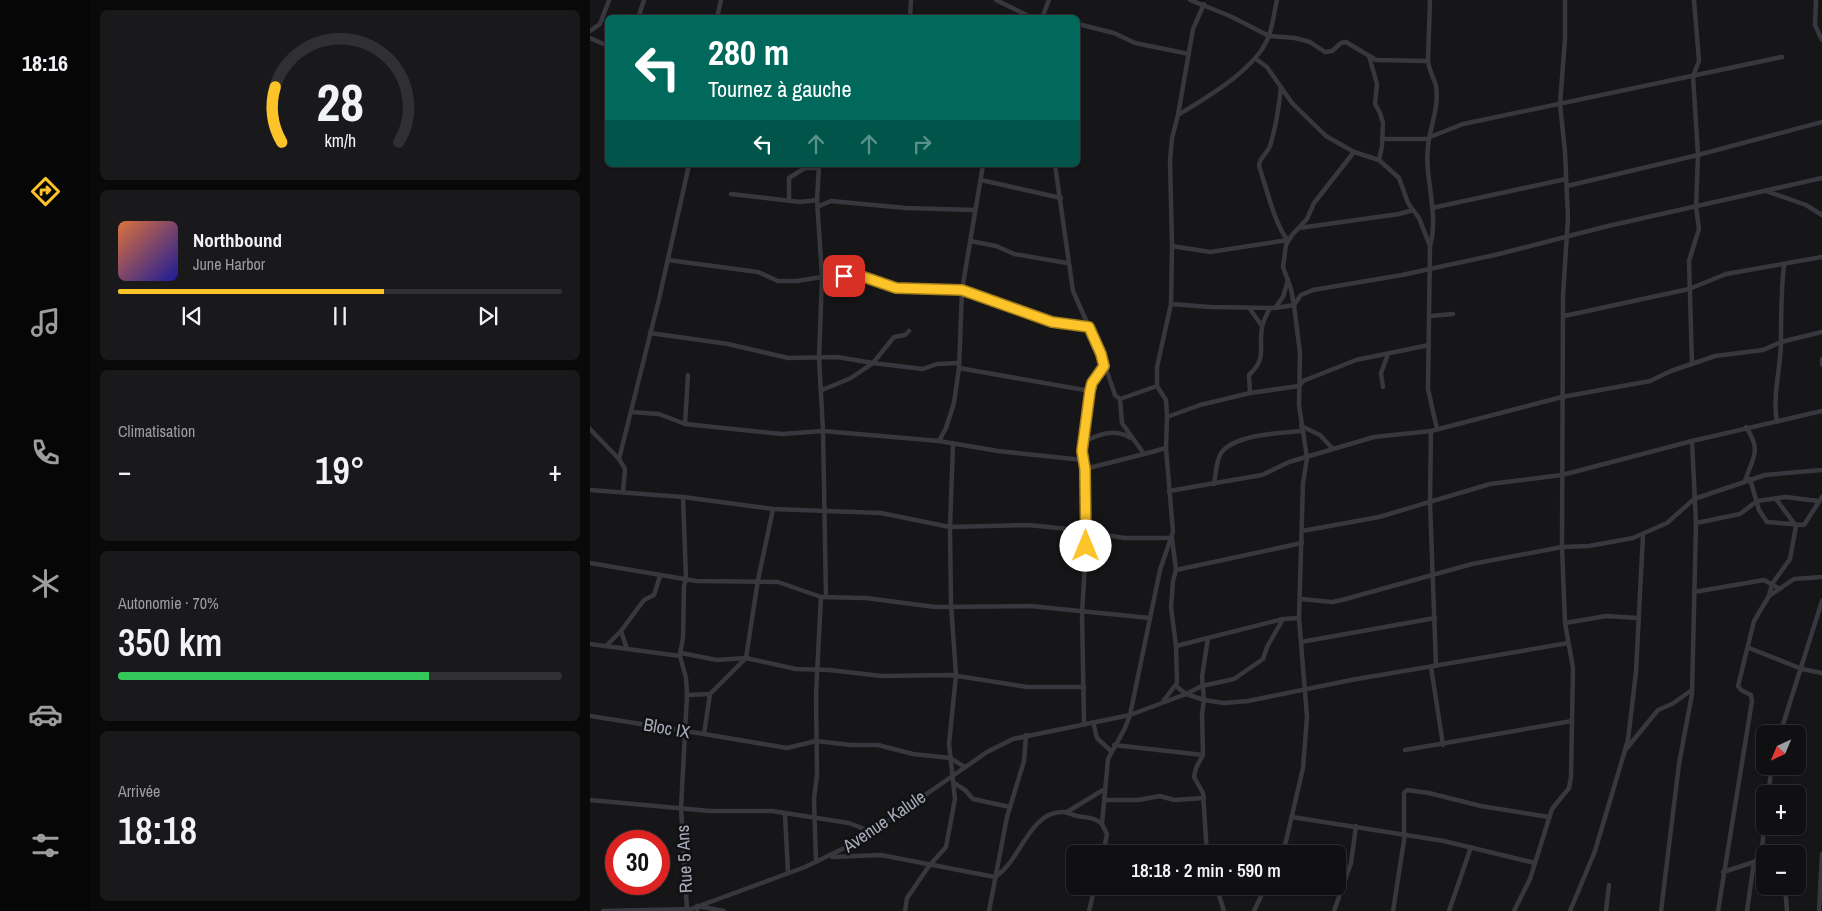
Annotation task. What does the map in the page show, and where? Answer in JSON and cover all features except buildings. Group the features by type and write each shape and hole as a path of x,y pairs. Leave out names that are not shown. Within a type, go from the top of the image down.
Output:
{"street":[{"path":"590,31 600,24 609,0"},
{"path":"639,15 644,0"},
{"path":"718,15 720,0"},
{"path":"910,15 912,0"},
{"path":"996,0 1027,15"},
{"path":"1043,15 1048,0"},
{"path":"1190,0 1204,4 1269,36 1295,38 1310,42 1325,52 1332,52 1341,43 1346,42 1376,60 1428,61"},
{"path":"1178,115 1206,98 1256,59 1269,36 1277,0"},
{"path":"1430,0 1428,61 1430,74 1436,88 1434,123 1430,138 1434,230 1430,246 1431,316 1428,389 1437,429"},
{"path":"1514,911 1535,863 1549,816 1555,804 1569,788 1571,777 1573,668 1565,622 1562,547 1562,397 1568,236 1567,186 1560,104 1565,39 1565,0"},
{"path":"1692,364 1689,261 1699,229 1696,208 1698,155 1693,76 1699,61 1694,0"},
{"path":"1816,0 1815,25 1822,40"},
{"path":"1163,701 1176,686 1176,646 1171,607 1176,570 1166,448 1168,417 1166,400 1157,386 1157,367 1170,304 1172,246 1170,161 1172,138 1196,20 1204,4"},
{"path":"1080,24 1114,33 1135,43 1189,54"},
{"path":"590,38 605,45"},
{"path":"1369,56 1378,84 1375,104 1380,113 1383,139 1379,160"},
{"path":"1383,139 1430,138 1463,124 1782,57"},
{"path":"1256,59 1267,67 1292,103 1326,136 1354,152 1379,160 1399,178 1408,203 1419,218 1430,246"},
{"path":"1282,86 1278,116 1269,148 1259,161 1259,166 1282,234 1288,240"},
{"path":"1567,186 1648,165 1698,155 1822,122"},
{"path":"1284,845 1292,817 1306,743 1305,689 1299,618 1303,484 1307,458 1301,426 1300,352 1294,305 1288,280 1282,268 1288,240 1307,219 1314,203 1354,152"},
{"path":"619,459 668,260 689,167"},
{"path":"789,200 789,178 805,168 819,167 817,200 819,206 822,277 819,358 822,390 825,512 823,597 817,669 816,741 818,775 814,795 816,862"},
{"path":"939,441 946,428 954,403 959,365 962,290 974,210 982,180 983,167"},
{"path":"1055,167 1061,198 1067,263 1073,291 1101,354 1115,395 1120,399 1122,423 1144,454"},
{"path":"1170,304 1250,309 1294,305 1301,295 1313,290 1430,269 1822,178"},
{"path":"1432,208 1566,179"},
{"path":"982,180 1061,198"},
{"path":"1766,191 1806,205 1822,215"},
{"path":"731,194 800,202 817,200"},
{"path":"819,206 831,201 906,208 974,210"},
{"path":"1299,228 1399,214 1413,210"},
{"path":"1172,246 1210,252 1288,240"},
{"path":"970,241 996,246 1014,254 1067,263"},
{"path":"1564,316 1689,289 1726,274 1822,257"},
{"path":"668,260 704,263 732,270 758,272 778,281 861,276 896,288 962,290 1052,322 1089,327"},
{"path":"1777,422 1774,403 1781,342 1780,315 1784,265"},
{"path":"1250,393 1249,375 1255,370 1262,356 1262,326 1272,308 1283,297 1288,280"},
{"path":"1291,290 1301,295"},
{"path":"1250,309 1262,326"},
{"path":"1431,316 1453,314"},
{"path":"822,390 851,378 874,363 894,337 904,335 909,331"},
{"path":"1169,491 1262,475 1289,462 1374,437 1431,431 1562,397 1650,381 1715,356 1763,350 1781,342 1822,332"},
{"path":"650,333 728,344 788,358 853,359 923,369 937,364 959,365 1090,391"},
{"path":"1168,417 1200,405 1250,393 1299,386 1303,381 1344,364 1429,345"},
{"path":"1383,387 1381,373 1388,354"},
{"path":"1822,359 1822,365"},
{"path":"1084,723 1082,612 1087,532 1083,442 1092,383 1104,366"},
{"path":"685,424 688,375"},
{"path":"1120,399 1157,386"},
{"path":"1302,530 1379,517 1503,481 1562,475 1746,427 1822,411"},
{"path":"630,412 659,414 685,424 782,434 823,431 939,441 1083,460"},
{"path":"1118,431 1122,423"},
{"path":"1301,426 1320,435 1332,448"},
{"path":"1745,481 1756,452 1756,445 1746,427"},
{"path":"590,429 619,459 625,469 623,492"},
{"path":"1083,442 1101,434 1118,431 1133,439"},
{"path":"1431,431 1430,502 1436,618 1433,666 1442,745"},
{"path":"1214,484 1218,461 1222,453 1229,446 1264,435 1302,432"},
{"path":"1660,911 1677,778 1692,690 1696,522 1692,441"},
{"path":"904,911 907,898 948,842 955,799 949,744 956,675 951,605 950,527 953,444"},
{"path":"1085,469 1166,448"},
{"path":"1301,599 1332,602 1433,574 1562,547 1623,541 1643,535 1671,520 1694,499 1750,479 1765,475 1819,471 1822,476"},
{"path":"1750,479 1762,517 1767,522 1796,526 1804,525 1809,520 1822,496"},
{"path":"590,490 683,497 773,509 881,513 950,527 1028,526 1124,538 1172,538"},
{"name":"Rue 5 Ans","path":"683,497 686,579 684,586 683,638 680,655 686,678 687,695 681,808 687,910"},
{"path":"1696,522 1740,514 1757,501 1794,497 1818,501"},
{"path":"1718,911 1752,701 1751,695 1741,690 1738,686 1757,613 1769,596 1772,584 1790,558 1796,526 1776,499"},
{"path":"687,695 710,694 746,658 758,580 773,509"},
{"path":"1570,911 1595,851 1625,750 1634,692 1643,535"},
{"path":"1105,845 1107,834 1102,824 1104,790 1111,751 1125,728 1130,715 1160,570 1172,538"},
{"path":"1176,570 1302,543"},
{"path":"590,563 686,579 724,582 758,580 778,582 823,597 872,599 929,606 1030,606 1150,618"},
{"path":"606,646 621,631 644,600 654,595 660,576"},
{"path":"1769,596 1794,579 1822,577"},
{"path":"1694,592 1761,580 1780,589"},
{"path":"1783,725 1822,601"},
{"path":"1565,622 1606,616 1638,618"},
{"path":"1176,646 1283,619 1299,618"},
{"path":"1301,642 1436,618"},
{"name":"Avenue Kalule","path":"603,911 697,909 828,857 872,832 952,775 1002,743 1026,735 1130,715 1202,686 1234,679 1263,659 1283,619"},
{"path":"621,631 628,649"},
{"path":"1207,845 1204,798 1194,777 1196,768 1204,754 1202,714 1204,700 1202,686 1208,638"},
{"path":"1176,686 1186,694 1204,700 1224,703 1248,701 1305,689 1568,643"},
{"path":"590,644 717,660 746,658 796,670 817,669 882,676 956,675 1027,687 1084,687"},
{"path":"1749,648 1802,669 1822,673"},
{"path":"1625,750 1658,710 1672,704 1692,690"},
{"name":"Bloc IX","path":"590,716 704,734 710,694"},
{"path":"1405,750 1572,721"},
{"path":"1093,722 1096,738 1111,751"},
{"path":"704,734 787,748 816,741 851,745 878,745 913,754 950,758 965,767"},
{"path":"989,911 1010,807 1024,760 1026,735"},
{"path":"1114,745 1204,754"},
{"path":"954,783 966,790 973,799 1010,807"},
{"path":"1067,812 1104,790"},
{"path":"1393,911 1404,834 1404,793 1407,790 1481,806 1549,816"},
{"path":"1104,800 1138,800 1160,796 1174,800 1204,798"},
{"path":"590,800 681,808 772,812 859,826 872,832"},
{"path":"995,877 1014,858 1028,833 1047,816 1067,812 1090,817 1102,824"},
{"path":"785,814 788,873"},
{"path":"1292,817 1319,823 1356,826 1404,834 1471,847 1535,863"},
{"path":"1334,911 1351,863 1356,826"},
{"path":"1747,911 1754,862 1762,849 1763,835"},
{"path":"1449,911 1471,847"},
{"path":"828,857 875,854 929,866 995,877"},
{"path":"1819,911 1822,854"},
{"path":"1723,872 1754,862"},
{"path":"1606,911 1609,885"},
{"path":"1089,911 1093,895"},
{"path":"1219,895 1224,911"},
{"path":"1254,911 1262,895"},
{"path":"1785,895 1787,911"},
{"path":"697,909 724,911"}],"route":[{"path":"844,276 861,276 896,288 962,290 1052,322 1089,327 1101,354 1104,366 1092,383 1082,451 1085,469 1086,546"}]}
